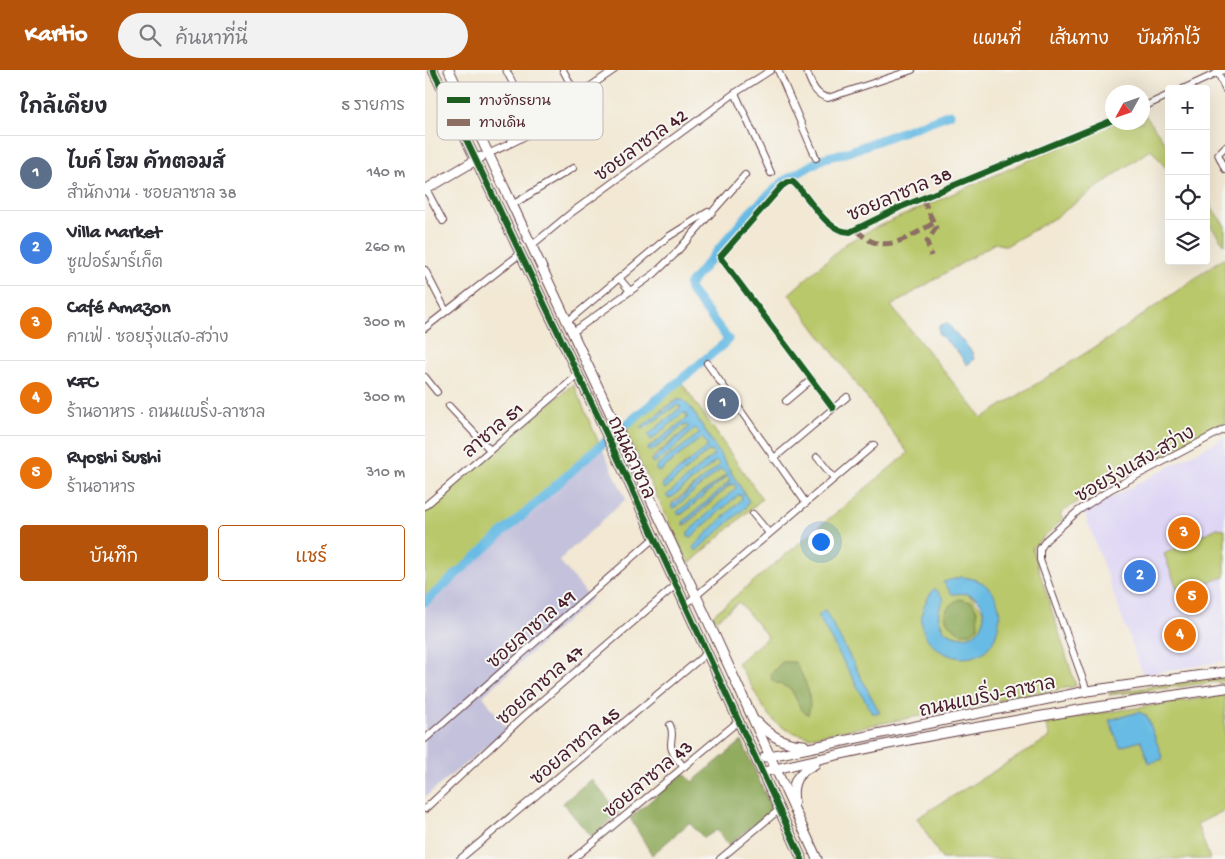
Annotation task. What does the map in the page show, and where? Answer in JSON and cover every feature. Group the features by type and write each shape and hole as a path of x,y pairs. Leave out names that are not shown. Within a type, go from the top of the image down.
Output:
{"street":[{"name":"ถนนลาซาล","path":"433,70 439,82"},
{"name":"ถนนลาซาล","path":"449,70 454,82"},
{"path":"507,70 513,82"},
{"path":"563,70 569,82"},
{"path":"596,82 613,70"},
{"name":"ซอยลาซาล 42","path":"531,246 571,213 735,93 771,70"},
{"path":"778,70 816,158"},
{"path":"806,70 814,89 820,96 828,98 912,70"},
{"path":"1191,85 1221,71 1225,88"},
{"path":"735,93 771,173"},
{"path":"1150,104 1165,97"},
{"name":"ซอยลาซาล 38","path":"833,408 720,257 782,186 793,182 832,226 841,232 849,232 901,207 1105,123"},
{"name":"ถนนลาซาล","path":"466,140 676,584 684,606 740,720 802,859"},
{"name":"ถนนลาซาล","path":"481,140 696,594 817,859"},
{"path":"443,221 425,189 516,140"},
{"path":"1225,147 1218,154 1225,169"},
{"path":"512,205 573,168"},
{"path":"573,332 654,274 675,255 714,208 745,175"},
{"path":"567,322 668,237 714,208"},
{"path":"425,328 520,254"},
{"path":"425,270 446,311"},
{"path":"620,279 630,291"},
{"path":"707,363 773,459 806,503"},
{"name":"ลาซาล 51","path":"425,506 578,375"},
{"path":"425,377 437,392"},
{"path":"786,401 812,379"},
{"path":"773,459 847,397"},
{"path":"449,406 490,450"},
{"name":"ซอยรุ่งแสง-สว่าง","path":"1087,691 1040,560 1040,549 1078,511 1111,489 1225,429"},
{"path":"684,606 874,445"},
{"path":"817,457 834,478"},
{"path":"753,514 769,533"},
{"name":"ซอยลาซาล 49","path":"425,740 654,538"},
{"name":"ซอยลาซาล 47","path":"425,809 523,717 676,584"},
{"path":"703,643 715,636"},
{"name":"ซอยลาซาล 45","path":"460,859 707,653"},
{"name":"ถนนแบริ่ง-ลาซาล","path":"757,759 1087,691 1225,672"},
{"name":"ถนนแบริ่ง-ลาซาล","path":"763,772 1103,705 1225,688"},
{"path":"1101,689 1103,705"},
{"path":"748,707 757,722 775,738 797,745 825,744"},
{"name":"ซอยลาซาล 43","path":"573,859 740,720"},
{"path":"670,725 673,734 671,745 673,752 683,767"},
{"path":"799,819 793,793 797,776 811,766 834,757"},
{"path":"720,859 779,809"}],"shaded area":[{"path":"1225,437 1225,661 1143,675 1084,512"},
{"path":"601,446 626,499 559,560 591,599 483,696 507,729 425,797 425,606"}],"green space":[{"path":"1150,122 1165,142 1165,167 1151,149 1056,217 1006,246 995,243 891,306 982,418 1116,334 1225,257 1225,297 1223,298 1225,303 1225,423 1074,504 1060,514 1063,519 1032,548 1076,686 810,737 794,733 772,719 737,663 768,637 739,602 716,620 713,615 908,453 789,294 845,244 868,231 1105,127 1105,130 1150,130","holes":["968,594 1000,614 958,658 926,599 938,609 943,630 955,636 971,636 976,633 984,622 983,610"]},
{"path":"1210,205 1225,226 1225,245 1210,225"},
{"path":"682,383 762,499 689,564 625,430","holes":["677,400 684,401 691,408 749,501 693,547 742,499 741,495 738,495 690,538 737,488 734,484 730,485 686,525 683,522 728,483 730,479 727,476 681,515 678,512 727,474 721,469 673,508 672,503 721,465 717,460 672,497 687,478 714,455 711,451 708,451 666,488 663,487 663,483 709,446 702,437 659,472 700,433 695,428 667,455 651,461 689,427 688,425 683,426 652,451 687,418 687,413 683,413 651,440 681,407 677,405 671,409 661,410"]},
{"path":"573,384 599,443 425,598 425,512"},
{"path":"1217,528 1225,529 1225,577 1178,591 1164,554"},
{"path":"959,599 972,602 977,611 978,627 971,633 960,633 950,624 945,616 952,603"},
{"path":"782,662 795,662 802,674 810,701 808,715 801,709 791,689 772,681 771,674"},
{"path":"1225,675 1225,681 1109,695 1109,693"},
{"path":"1225,695 1225,810 1197,824 1210,859 942,859 917,818 1050,737 1045,723"},
{"path":"742,741 772,810 728,845 717,830 704,838 689,823 652,855 630,818 684,773 692,782"},
{"path":"591,779 619,813 591,837 563,803"}],"water":[{"path":"947,323 972,352 974,359 967,365 958,352 939,334 939,326"},
{"path":"677,400 683,400 691,408 749,501 745,508 696,551 693,547 742,499 741,495 738,495 690,538 688,537 688,532 736,488 734,484 729,485 683,526 683,522 728,483 730,479 727,476 679,515 677,512 727,475 721,469 673,509 671,506 720,465 716,461 672,497 668,498 666,496 714,455 711,451 708,451 665,489 663,487 663,483 708,446 702,437 659,472 656,470 656,467 700,433 695,428 667,455 653,463 651,461 689,427 687,425 683,426 652,451 649,451 648,448 687,418 687,413 683,413 651,440 648,435 681,407 677,405 643,429 641,427"},
{"path":"961,577 983,583 994,595 999,608 1000,616 997,631 988,648 974,656 958,657 942,652 930,642 922,627 923,609 935,588 944,599 939,614 943,630 957,636 968,636 976,632 982,625 984,616 982,607 977,599 968,594 952,594 943,582"},
{"path":"825,610 880,713 872,713 818,616"},
{"path":"1139,712 1147,716 1163,759 1149,763 1141,741 1120,747 1109,720"}],"waterway":[{"path":"425,602 592,453 725,343 728,339 690,290 689,285 751,211 784,181 824,158 845,153 950,114"}],"marked path":[{"path":"923,199 936,228 927,241 931,256"},
{"path":"857,230 866,238 876,243 885,244 905,239 934,223"}],"cycle path":[{"path":"433,70 439,82"},
{"path":"833,408 720,257 782,186 788,182 793,182 825,220 841,230 850,232 901,207 1105,123"},
{"path":"466,140 613,448 802,859"}],"place":[{"name":"ไบค์ โฮม คัทตอมส์","path":"723,403"},
{"name":"Café Amazon","path":"1184,533"},
{"name":"Villa Market","path":"1140,576"},
{"name":"Ryoshi Sushi","path":"1192,597"},
{"name":"KFC","path":"1180,635"}]}
